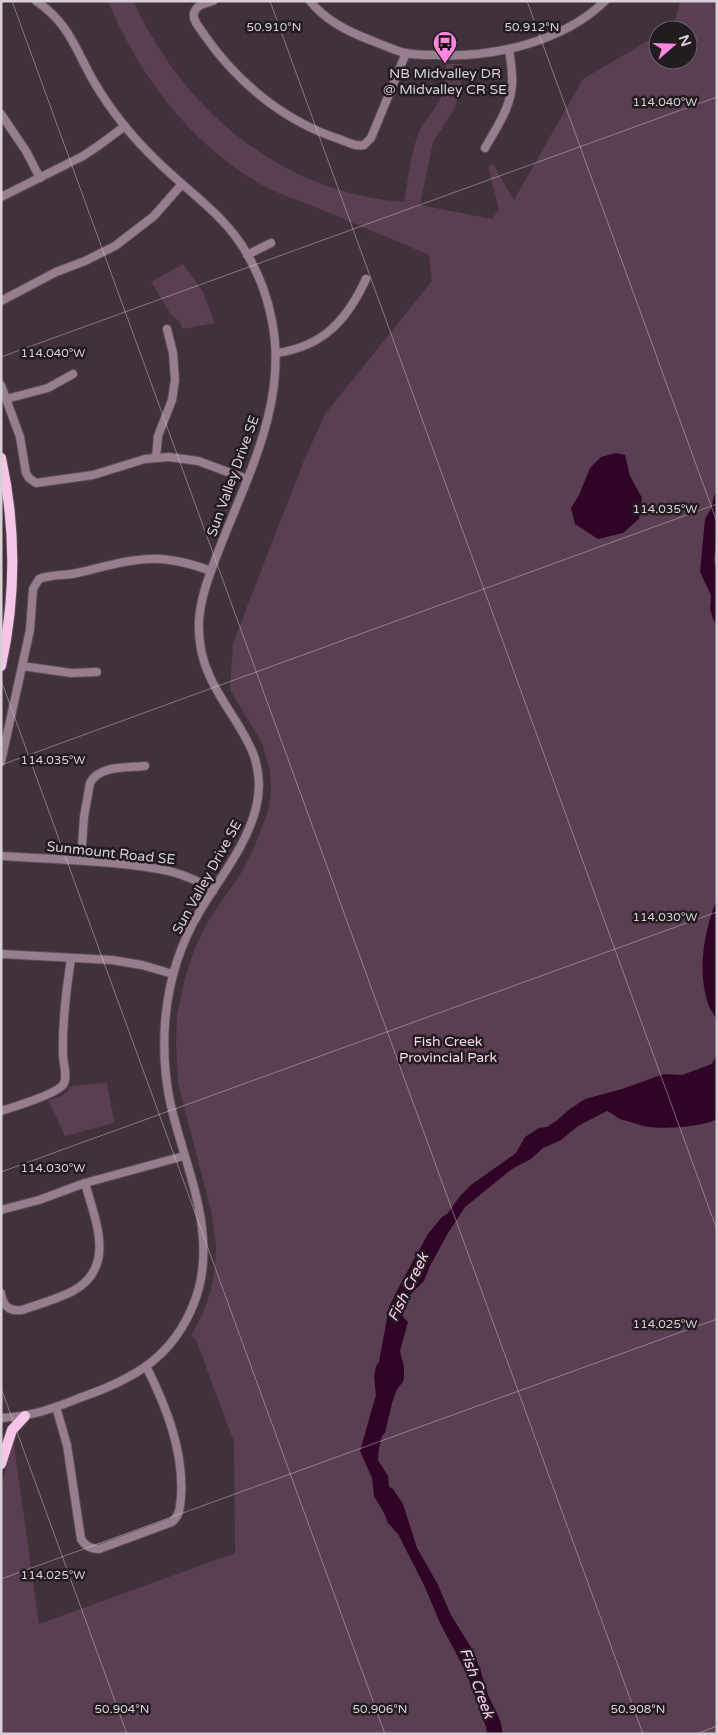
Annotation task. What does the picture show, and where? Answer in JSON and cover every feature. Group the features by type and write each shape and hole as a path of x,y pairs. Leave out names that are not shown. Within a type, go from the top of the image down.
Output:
{"main road":[{"path":"1,458 11,516 13,569 11,608 1,666"},
{"path":"1,1464 12,1430 25,1416"}],"street":[{"path":"213,1 197,7 194,20 216,51 239,76 267,102 292,118 321,133 357,145 364,145 371,138 406,53"},
{"path":"310,1 331,21 355,34 406,53 452,56 484,54 509,49 554,34 598,8 605,1"},
{"name":"Sun Valley Drive SE","path":"1,1418 25,1416 56,1407 112,1387 128,1379 146,1366 171,1343 194,1304 202,1276 204,1253 203,1227 171,1108 165,1062 165,1017 173,974 193,923 231,865 246,836 255,812 259,782 256,763 250,744 216,690 203,657 199,618 204,588 247,478 270,412 275,385 276,353 269,307 259,278 247,255 230,230 212,209 156,161 125,126 94,82 71,36 39,2"},
{"path":"486,148 510,101 512,77 509,49"},
{"path":"1,114 26,151 40,178"},
{"path":"1,197 83,156 125,126"},
{"path":"1,301 56,272 85,261 115,246 154,216 182,184"},
{"path":"247,255 271,243"},
{"path":"276,353 307,346 326,335 349,309 366,279"},
{"path":"156,458 158,436 172,400 175,380 173,352 167,329"},
{"path":"6,399 48,388 73,374"},
{"path":"1,385 20,437 26,473 36,483 93,476 136,462 156,458 182,458 198,461 247,478"},
{"path":"1,762 30,630 32,589 39,579 75,574 146,558 174,560 211,571"},
{"path":"22,666 71,673 97,672"},
{"path":"81,860 84,817 92,778 104,770 145,766"},
{"name":"Sunmount Road SE","path":"1,856 81,860 166,869 202,882 213,890"},
{"path":"1,954 112,960 142,965 173,974"},
{"path":"1,1111 33,1100 60,1087 64,1083 62,1036 71,959"},
{"path":"1,1210 39,1200 85,1183 184,1156"},
{"path":"1,1293 2,1301 6,1307 14,1311 22,1310 73,1291 89,1278 97,1264 100,1244 85,1183"},
{"path":"56,1407 68,1445 84,1544 93,1548 99,1548 172,1522 179,1511 181,1485 179,1459 170,1422 158,1388 146,1366"}],"green space":[{"name":"Fish Creek Provincial Park","path":"108,1 134,1 148,31 181,79 206,107 233,132 263,154 295,172 330,187 366,197 404,202 417,137 442,95 445,80 445,64 462,64 459,96 454,109 433,142 420,205 492,219 499,209 488,167 493,164 514,200 583,79 648,41 648,70 698,70 698,20 675,20 680,1 717,1 717,1734 1,1734 1,1488 13,1438 39,1624 235,1553 234,1442 196,1340 191,1336 203,1313 211,1290 215,1268 216,1245 211,1211 178,1083 176,1042 177,1015 185,978 194,950 208,921 241,873 254,848 268,811 271,790 270,771 262,743 230,690 233,643 303,463 325,414 432,281 429,255 268,188 230,164 186,125 167,103 134,54"},
{"path":"183,264 203,292 215,323 183,329 179,321 172,316 151,282"},
{"path":"107,1083 114,1121 111,1124 65,1136 48,1100 64,1094 71,1086"}],"water":[{"path":"616,453 625,455 630,476 642,498 639,519 623,533 598,539 575,524 571,508 579,495 590,468 601,457"},
{"path":"717,491 717,532 714,561 717,571 717,626 710,609 711,595 700,572 705,519 711,509"},
{"path":"717,899 717,1021 709,1006 705,991 703,964 706,937"},
{"name":"Fish Creek","path":"717,1054 717,1119 691,1126 650,1127 620,1119 607,1111 578,1126 561,1140 543,1148 531,1159 512,1169 465,1207 448,1233 424,1281 407,1298 402,1312 403,1317 408,1322 400,1351 404,1367 404,1378 397,1389 392,1403 385,1433 382,1436 379,1448 378,1460 388,1476 389,1487 393,1489 403,1504 417,1548 437,1583 451,1615 472,1649 488,1695 500,1720 503,1734 487,1734 467,1674 441,1625 424,1585 398,1534 388,1523 374,1496 372,1478 360,1451 376,1395 374,1377 376,1366 379,1362 389,1307 428,1234 471,1185 516,1153 525,1137 539,1128 547,1127 585,1099 622,1089 664,1074 682,1075 712,1064"}],"place":[{"name":"NB Midvalley DR @ Midvalley CR SE","path":"445,64"}]}
